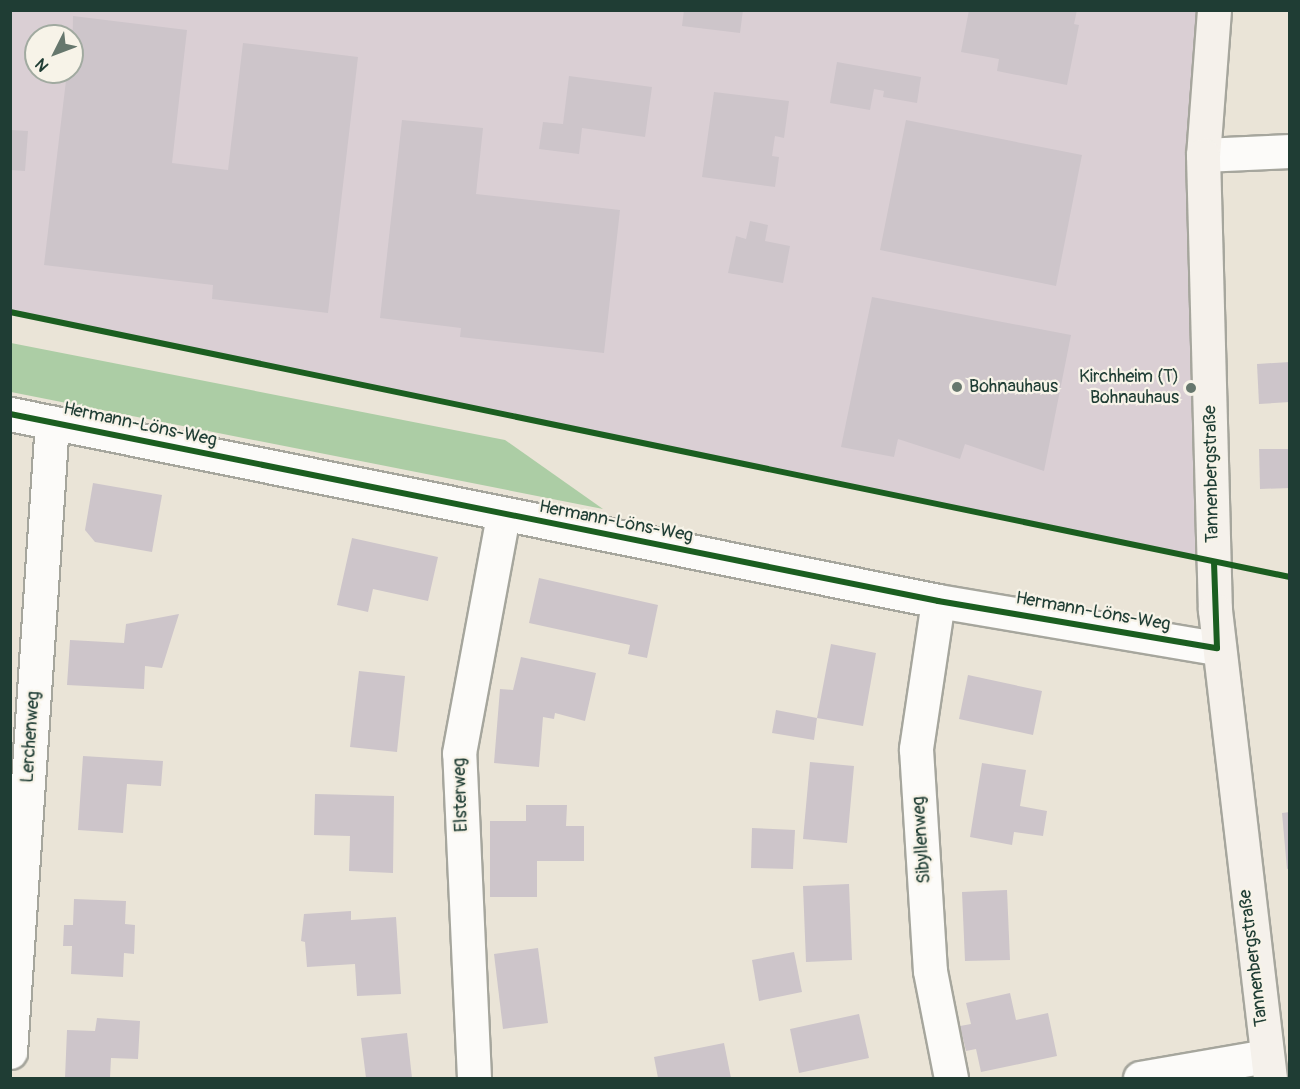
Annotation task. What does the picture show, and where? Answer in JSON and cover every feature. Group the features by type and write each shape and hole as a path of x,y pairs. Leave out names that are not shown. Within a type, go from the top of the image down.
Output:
{"street":[{"name":"Tannenbergstraße","path":"1214,10 1203,155 1217,648 1268,1067"},
{"path":"1203,155 1290,151"},
{"name":"Hermann-Löns-Weg","path":"10,414 938,601 1217,648"},
{"name":"Lerchenweg","path":"10,1052 52,422"},
{"name":"Elsterweg","path":"474,1078 459,753 503,515"},
{"name":"Sibyllenweg","path":"938,601 916,749 930,971 951,1078"},
{"path":"1140,1078 1268,1067"}],"shaded area":[{"path":"11,11 1214,11 1214,562 11,312"}],"green space":[{"path":"11,343 505,440 603,509 11,392"}],"building":[{"path":"684,10 743,10 740,33 682,26"},
{"path":"969,10 1077,10 1074,24 1079,25 1067,85 997,71 999,59 961,52"},
{"path":"73,16 187,30 172,163 228,170 243,43 358,57 328,313 212,299 213,285 44,265 66,84 84,84 84,24 73,24"},
{"path":"837,62 921,77 917,103 883,97 884,91 874,89 870,110 830,103"},
{"path":"569,76 652,87 645,137 582,128 579,154 539,149 543,122 563,124"},
{"path":"714,92 789,101 784,138 775,136 772,156 779,157 775,187 702,177"},
{"path":"402,120 483,128 476,194 620,210 604,353 460,337 461,328 380,318"},
{"path":"906,120 1082,155 1056,286 880,250"},
{"path":"10,130 28,131 25,171 10,170"},
{"path":"750,221 768,225 765,241 790,246 783,283 728,273 736,236 746,239"},
{"name":"Bohnauhaus","path":"872,297 1071,335 1044,471 965,444 960,459 898,439 894,457 841,447"},
{"path":"1290,362 1290,402 1259,404 1257,364"},
{"path":"1259,449 1290,449 1290,488 1260,489"},
{"path":"93,483 162,495 152,552 95,542 85,530"},
{"path":"352,538 438,557 428,601 373,589 368,612 337,605"},
{"path":"539,578 658,605 647,658 628,654 630,645 529,623"},
{"path":"179,614 162,668 145,666 144,689 67,685 70,640 124,643 126,624"},
{"path":"831,644 876,653 863,726 817,718"},
{"path":"521,657 596,673 585,721 555,713 554,719 543,717 539,767 494,763 500,689 513,690"},
{"path":"359,671 405,676 397,752 350,747"},
{"path":"968,675 1042,691 1033,735 959,719"},
{"path":"776,710 817,718 814,740 772,733"},
{"path":"83,756 163,761 161,786 127,784 123,833 78,830"},
{"path":"810,762 854,766 847,843 803,839"},
{"path":"982,763 1026,770 1020,806 1047,811 1043,836 1014,832 1012,845 970,837"},
{"path":"315,794 394,796 393,873 349,871 350,836 314,835"},
{"path":"526,805 567,805 566,826 584,826 584,861 537,861 537,897 490,897 490,821 526,821"},
{"path":"1290,812 1290,868 1287,869 1282,813"},
{"path":"752,828 795,830 793,869 751,868"},
{"path":"849,884 852,960 806,962 803,886"},
{"path":"1007,890 1010,960 965,961 962,892"},
{"path":"74,899 126,901 125,924 135,925 134,954 124,953 123,977 71,974 72,946 63,946 64,925 73,925"},
{"path":"351,911 351,920 396,917 401,994 357,996 355,964 307,967 305,942 301,941 304,914"},
{"path":"538,948 548,1023 503,1029 494,954"},
{"path":"794,952 802,992 759,1001 752,960"},
{"path":"1010,993 1016,1020 1048,1013 1057,1056 981,1072 976,1049 966,1051 960,1026 971,1024 966,1003"},
{"path":"859,1014 869,1058 799,1073 790,1029"},
{"path":"97,1018 140,1021 138,1059 111,1058 110,1078 65,1078 67,1030 95,1031"},
{"path":"407,1033 412,1078 366,1078 361,1038"},
{"path":"724,1043 731,1078 658,1078 654,1057"}],"cycle path":[{"path":"10,312 1290,577"},
{"path":"10,414 938,601 1217,648 1214,562"}],"place":[{"name":"Bohnauhaus","path":"957,387"},
{"name":"Kirchheim (T) Bohnauhaus","path":"1191,388"}]}
